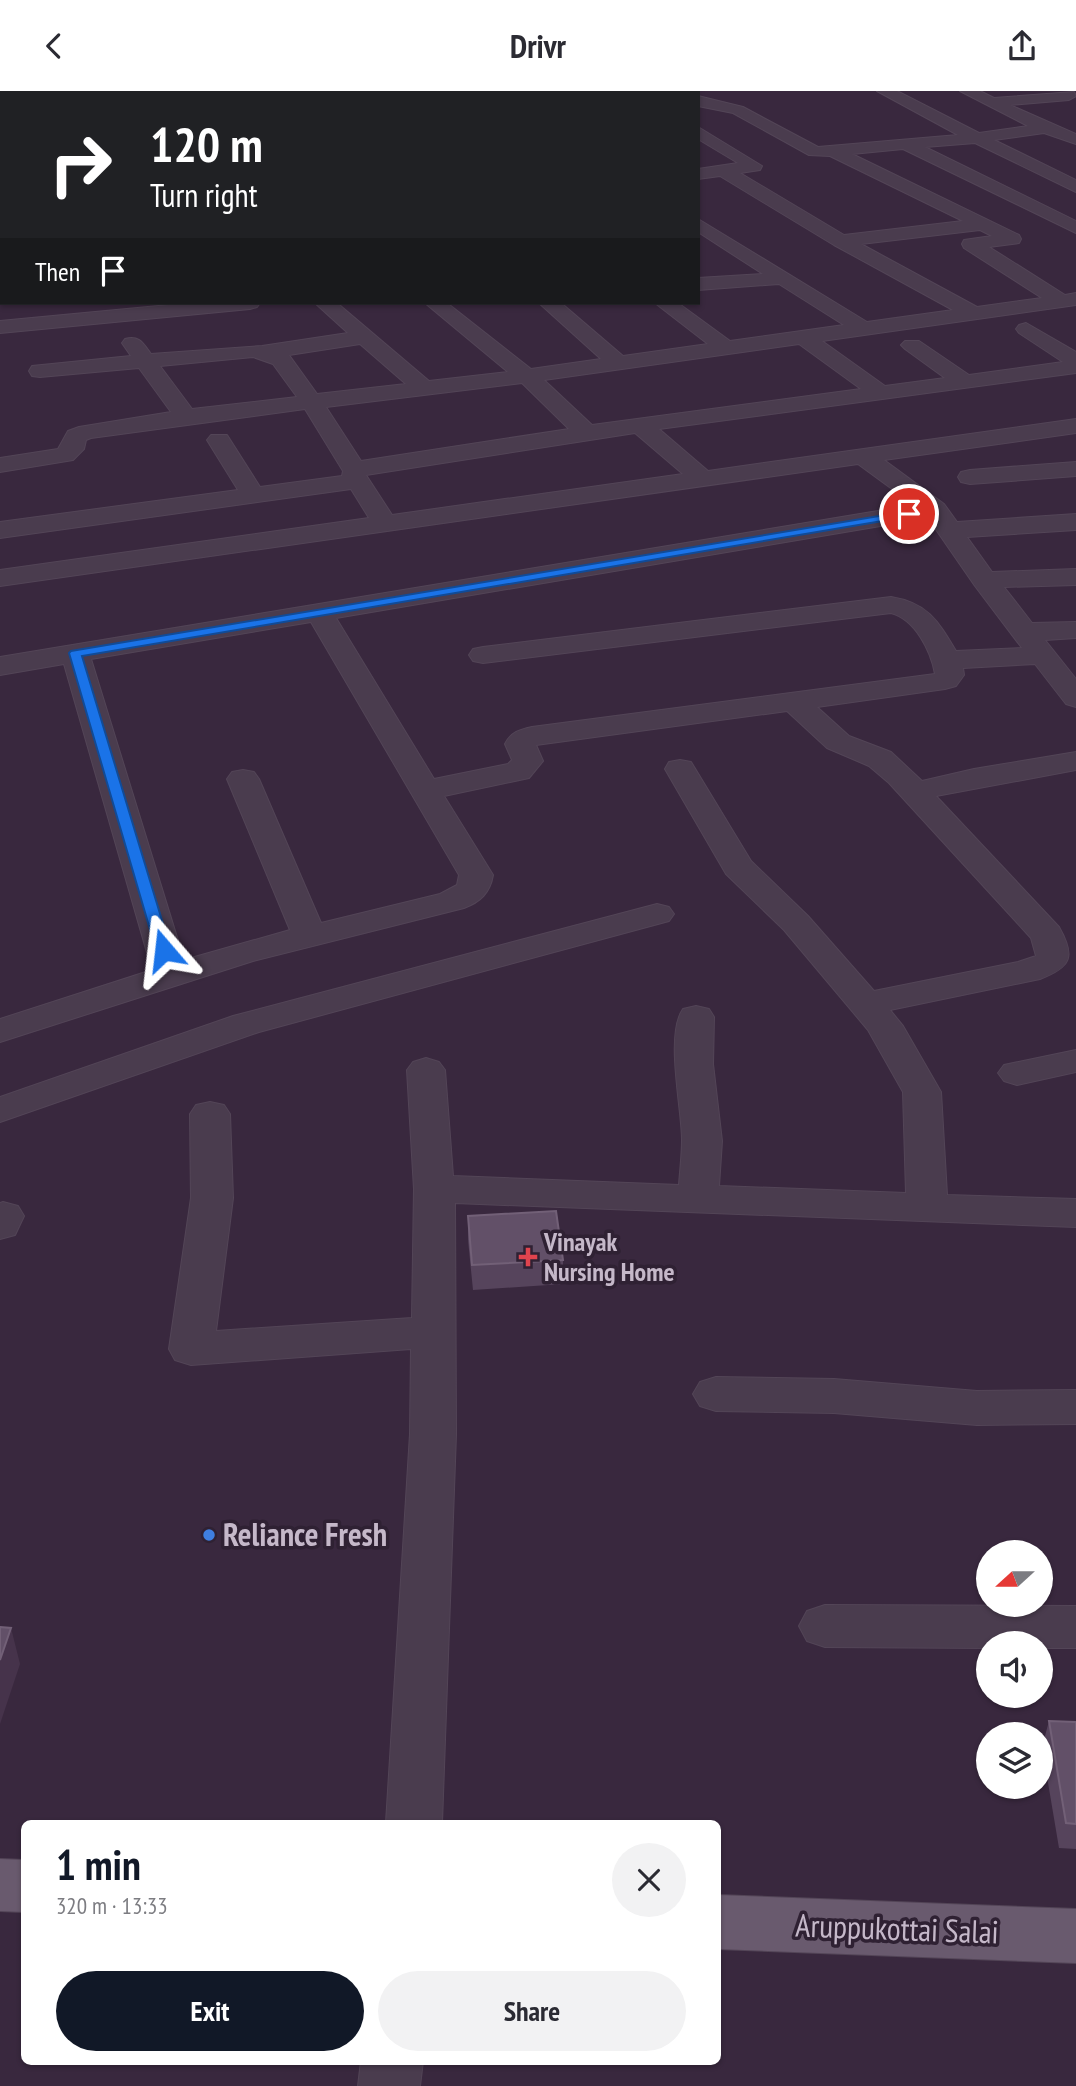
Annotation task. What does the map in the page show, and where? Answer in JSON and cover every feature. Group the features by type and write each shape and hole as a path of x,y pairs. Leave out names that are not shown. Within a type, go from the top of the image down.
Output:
{"main road":[{"path":"0,1885 21,1887"},
{"name":"Aruppukottai Salai","path":"721,1922 1076,1936"}],"street":[{"path":"885,91 1076,187"},
{"path":"968,91 1045,128 1076,139"},
{"path":"700,100 738,93"},
{"path":"993,102 1068,95"},
{"path":"700,100 738,110 811,151 835,152 903,143 977,138 1045,128"},
{"path":"700,133 754,166 700,174"},
{"path":"903,143 1076,228"},
{"path":"835,152 1012,239 971,243 1069,300"},
{"path":"726,172 841,241 975,313"},
{"path":"841,241 983,224"},
{"path":"700,225 862,328"},
{"path":"700,284 784,278"},
{"path":"0,465 65,455 72,449 74,438 80,434 186,417 313,404 527,376 1069,300"},
{"path":"0,327 110,310 210,305"},
{"path":"327,305 425,389"},
{"path":"438,305 527,376 588,434"},
{"path":"551,305 617,362"},
{"path":"668,305 726,348"},
{"path":"110,310 186,417"},
{"path":"1026,329 1076,361"},
{"path":"40,371 264,352 365,337"},
{"path":"803,337 881,393"},
{"path":"912,345 965,382"},
{"path":"264,352 281,359 313,404 385,524"},
{"path":"0,530 253,495 356,476 369,466 640,425 1076,367"},
{"path":"640,425 703,479"},
{"path":"0,578 1076,426"},
{"path":"219,440 253,495"},
{"path":"863,456 943,520 984,580 1076,698"},
{"path":"970,477 1076,469"},
{"path":"0,666 319,612 943,520 1076,522"},
{"path":"984,580 1076,577"},
{"path":"426,790 518,771 528,761 520,744 522,740 532,736 946,680 951,669 916,613 901,605 483,655"},
{"path":"0,1031 171,975 309,934 468,895 475,885 476,875 319,612"},
{"path":"1025,632 1076,629"},
{"path":"75,653 171,975"},
{"path":"947,660 1043,656"},
{"path":"793,701 838,742 880,759 915,792 1047,934 1054,949 1054,957 1049,963 1027,971 866,1004"},
{"path":"915,792 974,778 1076,761"},
{"path":"680,769 738,867 796,923 884,1025 922,1092 927,1207"},
{"path":"243,779 309,934"},
{"path":"0,1111 246,1024 657,914"},
{"path":"696,1017 694,1064 702,1141 698,1199"},
{"path":"1017,1073 1076,1061"},
{"path":"414,1820 433,1434 434,1189 426,1070"},
{"path":"210,1114 212,1198 191,1349 433,1332"},
{"path":"434,1189 1076,1213"},
{"path":"716,1394 834,1396 977,1408 1076,1407"},
{"path":"825,1626 1076,1627"},
{"path":"388,2086 391,2065"}],"building":[{"path":"556,1211 563,1260 472,1265 468,1216"},
{"path":"0,1627 11,1628 0,1660"},
{"path":"1049,1721 1076,1722 1076,1824 1066,1823 1053,1745 1053,1722"}],"place":[{"name":"Vinayak Nursing Home","path":"528,1257"},
{"name":"Reliance Fresh","path":"209,1535"}],"route":[{"path":"164,950 75,653 909,514"}]}
